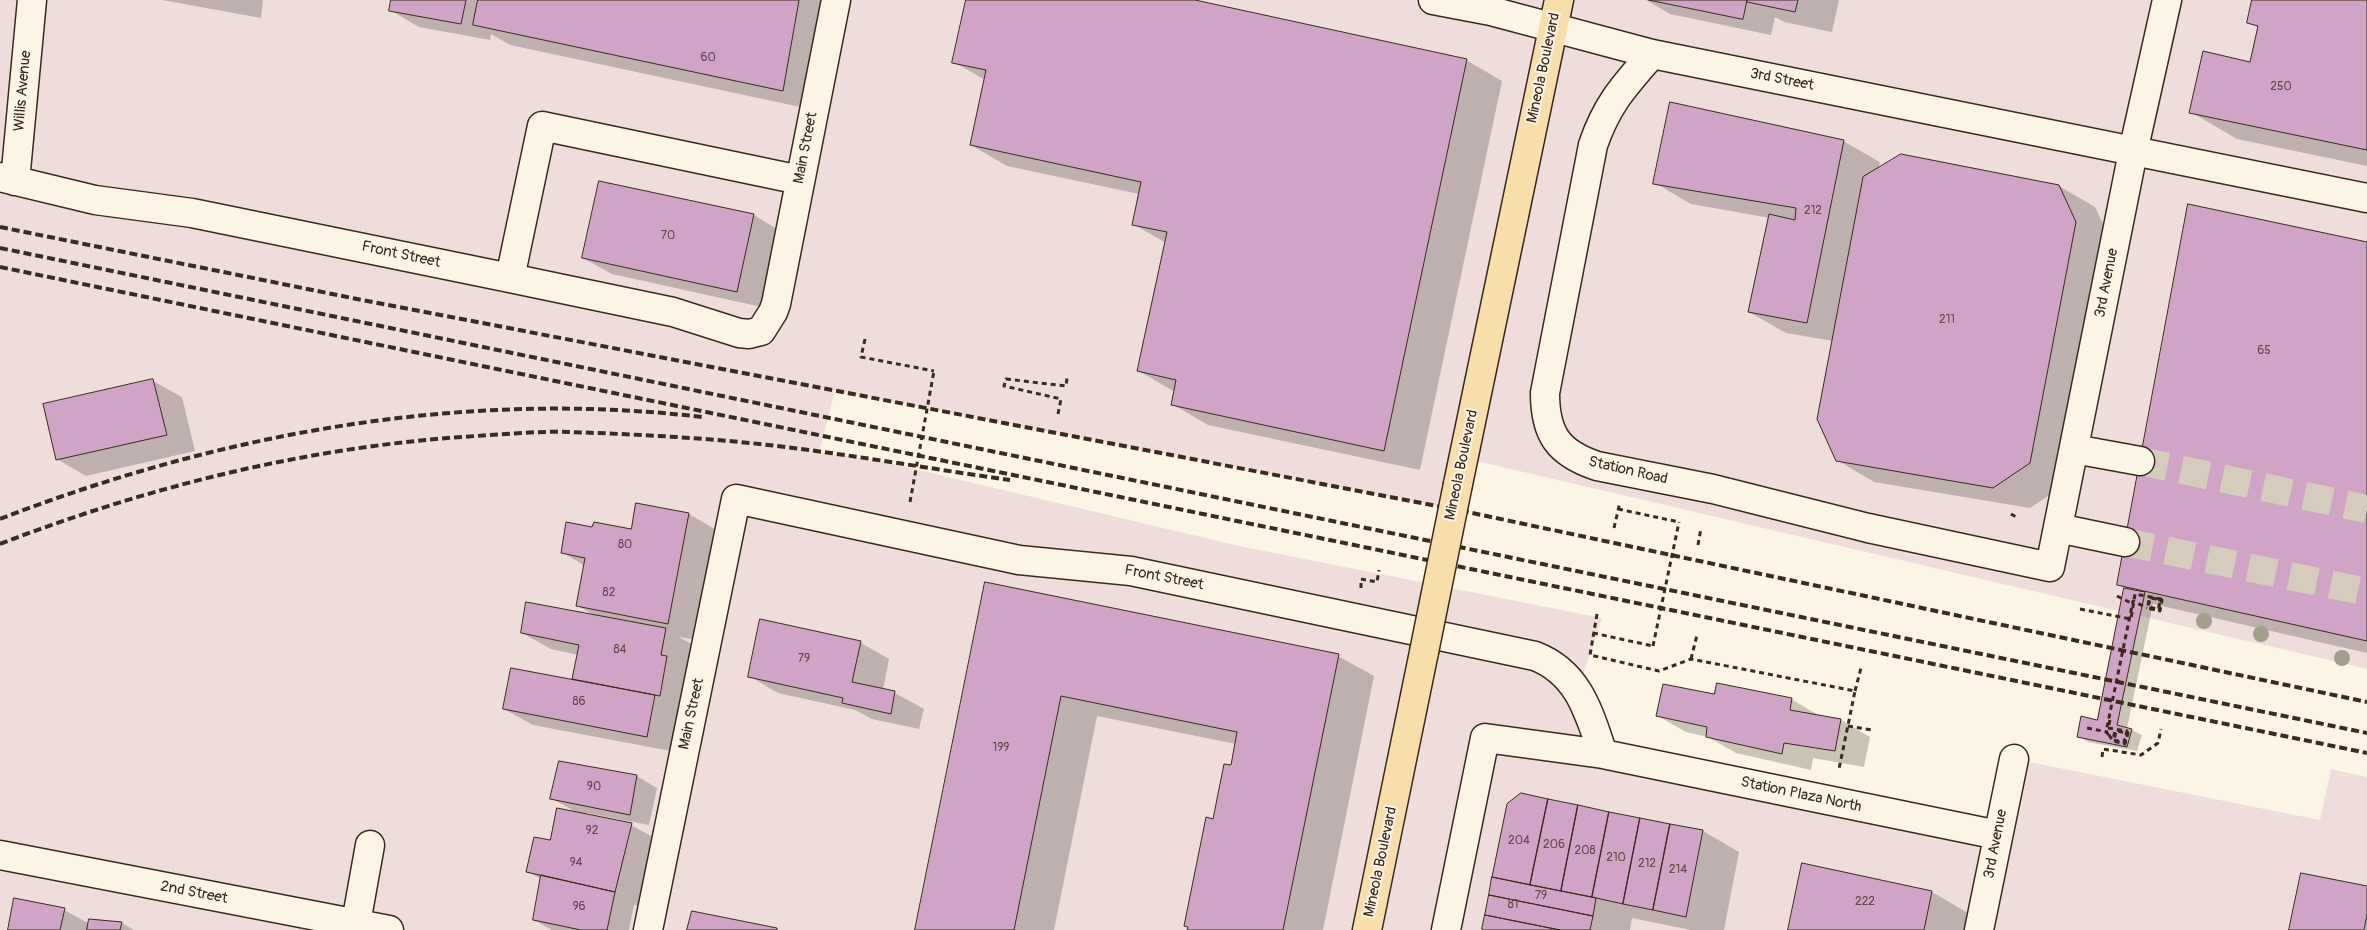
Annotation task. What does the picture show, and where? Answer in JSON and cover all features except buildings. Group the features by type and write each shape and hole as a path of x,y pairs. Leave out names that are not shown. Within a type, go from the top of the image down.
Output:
{"main road":[{"name":"Mineola Boulevard","path":"1367,930 1559,0"}],"street":[{"name":"Willis Avenue","path":"8,179 32,0"},
{"name":"Main Street","path":"777,296 836,0"},
{"name":"3rd Street","path":"1433,0 1491,11 1652,54 2367,198"},
{"name":"3rd Avenue","path":"2050,567 2134,152 2167,0"},
{"name":"Station Road","path":"1652,54 1613,100 1605,113 1593,145 1545,393 1548,425 1554,439 1568,452 1582,461 1597,466 1713,489 1868,528 2050,567"},
{"path":"510,278 542,126 800,180"},
{"name":"Front Street","path":"8,179 95,200 192,213 673,312 720,328 749,334 761,331 766,325 773,312 777,296"},
{"path":"2074,449 2140,461"},
{"name":"Front Street","path":"736,499 1019,560 1131,571 1520,653 1547,661 1559,669 1578,690 1603,754"},
{"name":"Main Street","path":"648,930 736,499"},
{"path":"2058,528 2125,542"},
{"name":"Station Plaza North","path":"1446,930 1484,738 1603,754 1998,835"},
{"name":"3rd Avenue","path":"1979,930 2014,759"},
{"path":"356,923 370,845"},
{"name":"2nd Street","path":"0,855 389,930"}],"path":[{"path":"865,339 861,357 934,372 910,502"},
{"path":"1058,414 1061,400 1004,386 1006,379 1066,386 1067,378"},
{"path":"1614,528 1621,501"},
{"path":"1593,633 1654,646 1679,522 1618,509"},
{"path":"2011,514 2018,518"},
{"path":"1698,545 1701,528"},
{"path":"1361,588 1362,579 1377,582 1379,570"},
{"path":"2087,728 2108,729 2126,732 2124,742 2113,740 2115,730 2127,732 2125,743 2113,741 2108,729 2133,602 2135,594 2161,598 2160,604 2158,609 2148,608 2149,597 2155,598 2161,600 2159,610 2147,608 2133,602 2117,596"},
{"path":"2150,598 2162,600 2160,611 2153,609 2148,608 2150,598"},
{"path":"2080,609 2131,619 2133,602"},
{"path":"1597,614 1590,655 1605,660 1659,671 1691,659 1855,691"},
{"path":"1691,659 1697,634"},
{"path":"1833,801 1861,668"},
{"path":"2108,729 2110,719"},
{"path":"1848,726 1872,730"},
{"path":"2103,749 2141,755 2158,743 2161,729"},
{"path":"2116,731 2128,733 2125,744 2119,742 2114,741 2116,731"},
{"path":"2102,757 2105,742"}],"shaded area":[{"path":"0,0 2367,0 2367,669 1468,459 1458,510 835,391 819,452 881,461 1239,546 1602,618 1578,690 1604,754 1998,835 2014,759 2320,820 2331,769 2367,777 2367,930 0,930"}],"tunnel":[{"path":"2140,461 2367,509"},
{"path":"2125,542 2367,592"}],"railway":[{"path":"0,227 357,299 1458,510 2367,702"},
{"path":"0,248 2367,733"},
{"path":"0,267 2367,753"},
{"path":"0,519 84,489 170,463 257,442 345,425 434,414 524,409 613,410 702,417"},
{"path":"0,544 116,504 234,472 294,459 415,441 511,434 569,432 727,441 815,451 1010,480"}]}
